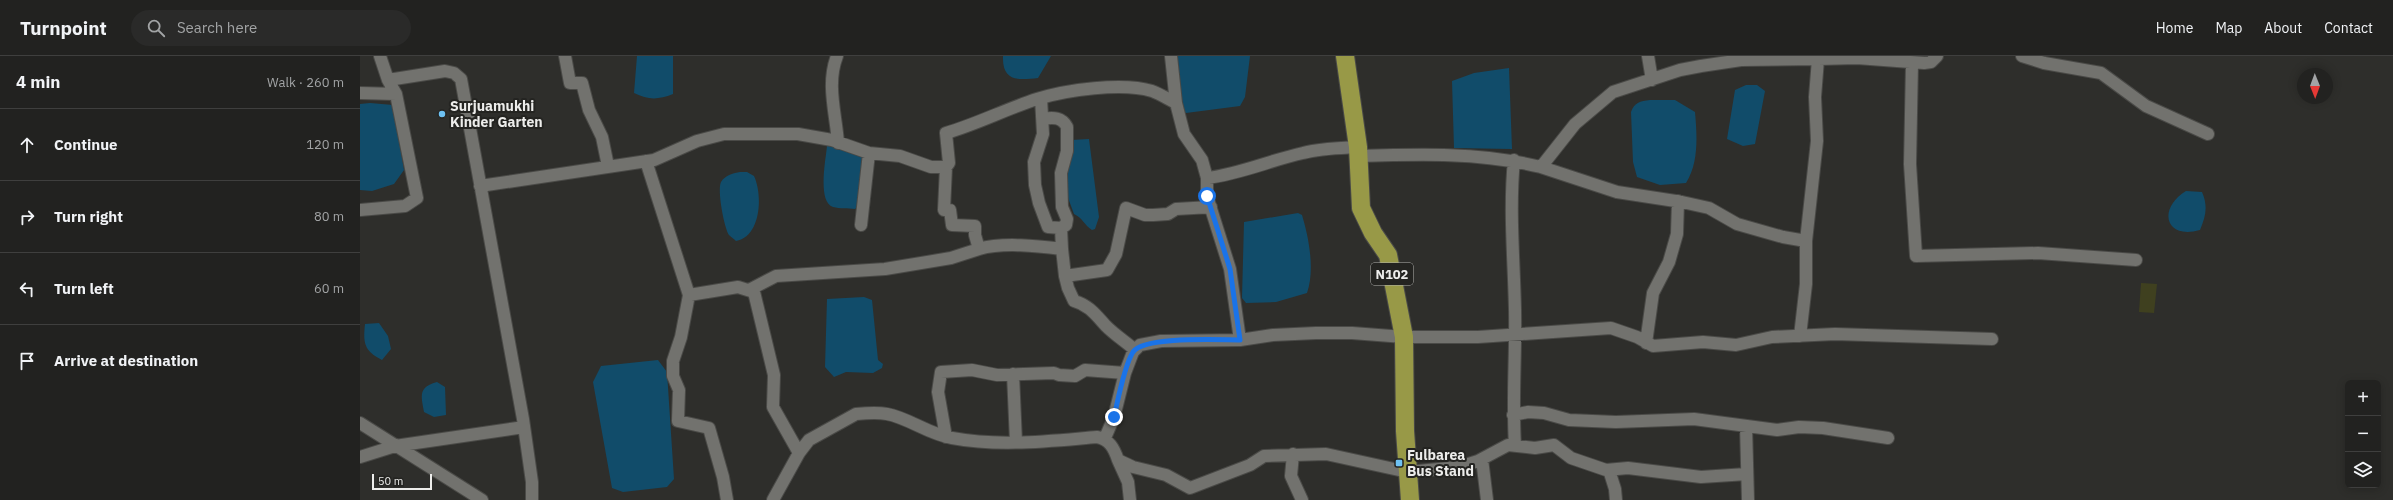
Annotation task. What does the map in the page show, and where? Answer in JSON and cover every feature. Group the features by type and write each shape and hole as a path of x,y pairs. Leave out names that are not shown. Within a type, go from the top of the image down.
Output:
{"highway":[{"name":"N102","path":"1345,56 1357,152 1361,208 1373,234 1388,255 1404,337 1405,431 1410,500"}],"street":[{"path":"360,210 405,206 417,198 396,94 388,80 380,56"},
{"path":"565,56 570,83 582,83 589,110 602,137 608,166"},
{"path":"837,56 832,76 833,109 838,143"},
{"path":"1171,56 1176,103 1184,134 1202,160 1207,178 1207,196 1230,269 1240,340"},
{"path":"1648,56 1652,80"},
{"path":"1541,167 1575,124 1613,92 1680,70 1741,60 1818,57 1857,58 1912,63 1931,62 1937,56"},
{"path":"1800,336 1806,284 1806,241 1817,141 1815,97 1818,57"},
{"path":"2026,57 2044,64 2101,73 2146,106 2208,134"},
{"path":"1912,63 1910,164 1916,256 2038,253 2136,260"},
{"path":"388,80 445,71 454,73 461,79 524,427 532,482 532,500"},
{"path":"979,249 975,235 975,226 952,225 950,210 944,210 946,166 949,163 946,133 971,126 986,117 1041,98 1094,90 1138,88 1151,91 1176,103"},
{"path":"360,93 396,94"},
{"path":"1041,98 1043,134 1034,162 1034,185 1039,204 1048,227 1061,228 1066,225 1067,219 1062,207 1061,173 1067,151 1066,127 1059,119 1052,117 1043,119"},
{"path":"480,186 654,160 697,140 724,134 798,134 838,143 869,153 900,156 931,167 946,166"},
{"path":"1207,178 1231,174 1303,152 1326,148 1357,152 1429,153 1514,160 1541,167 1617,192 1678,201 1709,208 1737,224 1762,232 1806,241"},
{"path":"861,225 869,153"},
{"path":"1514,160 1510,205 1514,245 1513,415 1515,445"},
{"path":"646,161 689,295 681,337 673,361 673,376 679,390 678,422 709,428 723,477 727,500"},
{"path":"1646,343 1653,293 1669,262 1677,234 1678,201"},
{"path":"1065,276 1107,270 1116,254 1126,208 1145,215 1153,216 1168,214 1176,209 1211,207"},
{"path":"1061,228 1065,276 1068,288 1074,301 1082,303 1106,326 1136,350"},
{"path":"749,290 776,276 885,269 951,258 979,249 993,247 1042,246 1062,249"},
{"path":"689,295 738,287 754,292 774,375 773,407 799,453"},
{"path":"1105,438 1114,417 1125,372 1136,350 1140,346 1161,341 1240,340 1273,335 1316,333 1352,333 1404,337 1514,335 1611,328 1637,337 1654,346 1703,342 1736,345 1772,337 1835,334 1992,339"},
{"path":"946,437 942,409 938,400 940,372 972,370 997,375 1054,373 1059,375 1075,376 1085,370 1125,372"},
{"path":"1013,374 1016,442"},
{"path":"1513,415 1528,412 1544,413 1569,420 1616,422 1694,419 1776,430 1799,427 1823,428 1888,438"},
{"path":"773,500 799,453 816,435 856,414 864,413 885,413 896,416 928,431 946,437 1016,442 1065,441 1097,437 1105,438 1115,449 1118,460 1128,482 1130,500"},
{"path":"360,423 482,500"},
{"path":"1746,426 1748,500"},
{"path":"360,457 395,446 524,427"},
{"path":"1118,460 1133,467 1166,475 1190,488 1250,465 1264,456 1326,454 1408,472 1459,467 1482,459 1508,445 1535,448 1554,445 1571,458 1610,470 1628,468 1701,477 1747,474"},
{"path":"1292,454 1291,476 1302,500"},
{"path":"1482,459 1487,500"},
{"path":"1610,470 1616,490 1616,500"}],"green space":[{"path":"2141,283 2157,284 2154,313 2139,312"}],"water":[{"path":"637,56 673,56 673,94 663,97 649,98 634,93"},
{"path":"1003,56 1051,56 1038,78 1018,79 1013,78 1005,71"},
{"path":"1174,56 1250,56 1245,97 1240,106 1186,113 1179,107"},
{"path":"1509,68 1512,149 1454,148 1452,81 1474,73"},
{"path":"1746,85 1757,85 1765,91 1755,144 1743,146 1727,139 1735,90"},
{"path":"1650,100 1675,100 1695,112 1695,158 1686,183 1660,185 1637,177 1633,162 1631,112 1634,106 1638,103"},
{"path":"370,103 393,105 404,170 394,184 372,191 360,190 360,104"},
{"path":"1089,139 1099,217 1095,229 1092,230 1074,214 1064,187 1071,140"},
{"path":"830,144 867,156 858,206 855,209 833,207 828,203 825,197 824,169 827,146"},
{"path":"740,172 747,172 754,176 757,184 759,204 758,214 751,232 744,238 736,241 727,231 720,200 720,186 721,182 727,176"},
{"path":"2186,191 2202,192 2204,197 2206,211 2200,230 2188,232 2179,231 2172,227 2169,221 2171,206 2177,198"},
{"path":"1298,213 1302,215 1310,254 1311,274 1307,293 1276,302 1246,303 1242,298 1244,222"},
{"path":"864,297 872,300 878,360 883,364 882,368 873,373 846,372 834,377 825,367 827,299"},
{"path":"379,323 388,336 391,349 382,360 368,350 364,336 365,324"},
{"path":"658,360 667,372 674,479 667,487 623,492 612,488 593,382 601,366"},
{"path":"437,382 445,387 446,415 434,417 424,412 422,393 424,389"}],"place":[{"name":"Surjuamukhi Kinder Garten","path":"442,114"},
{"name":"Fulbarea Bus Stand","path":"1399,463"}],"route":[{"path":"1114,417 1122,390 1125,372 1133,352 1140,346 1147,343 1177,340 1240,340 1230,269 1224,244 1207,196"}]}
